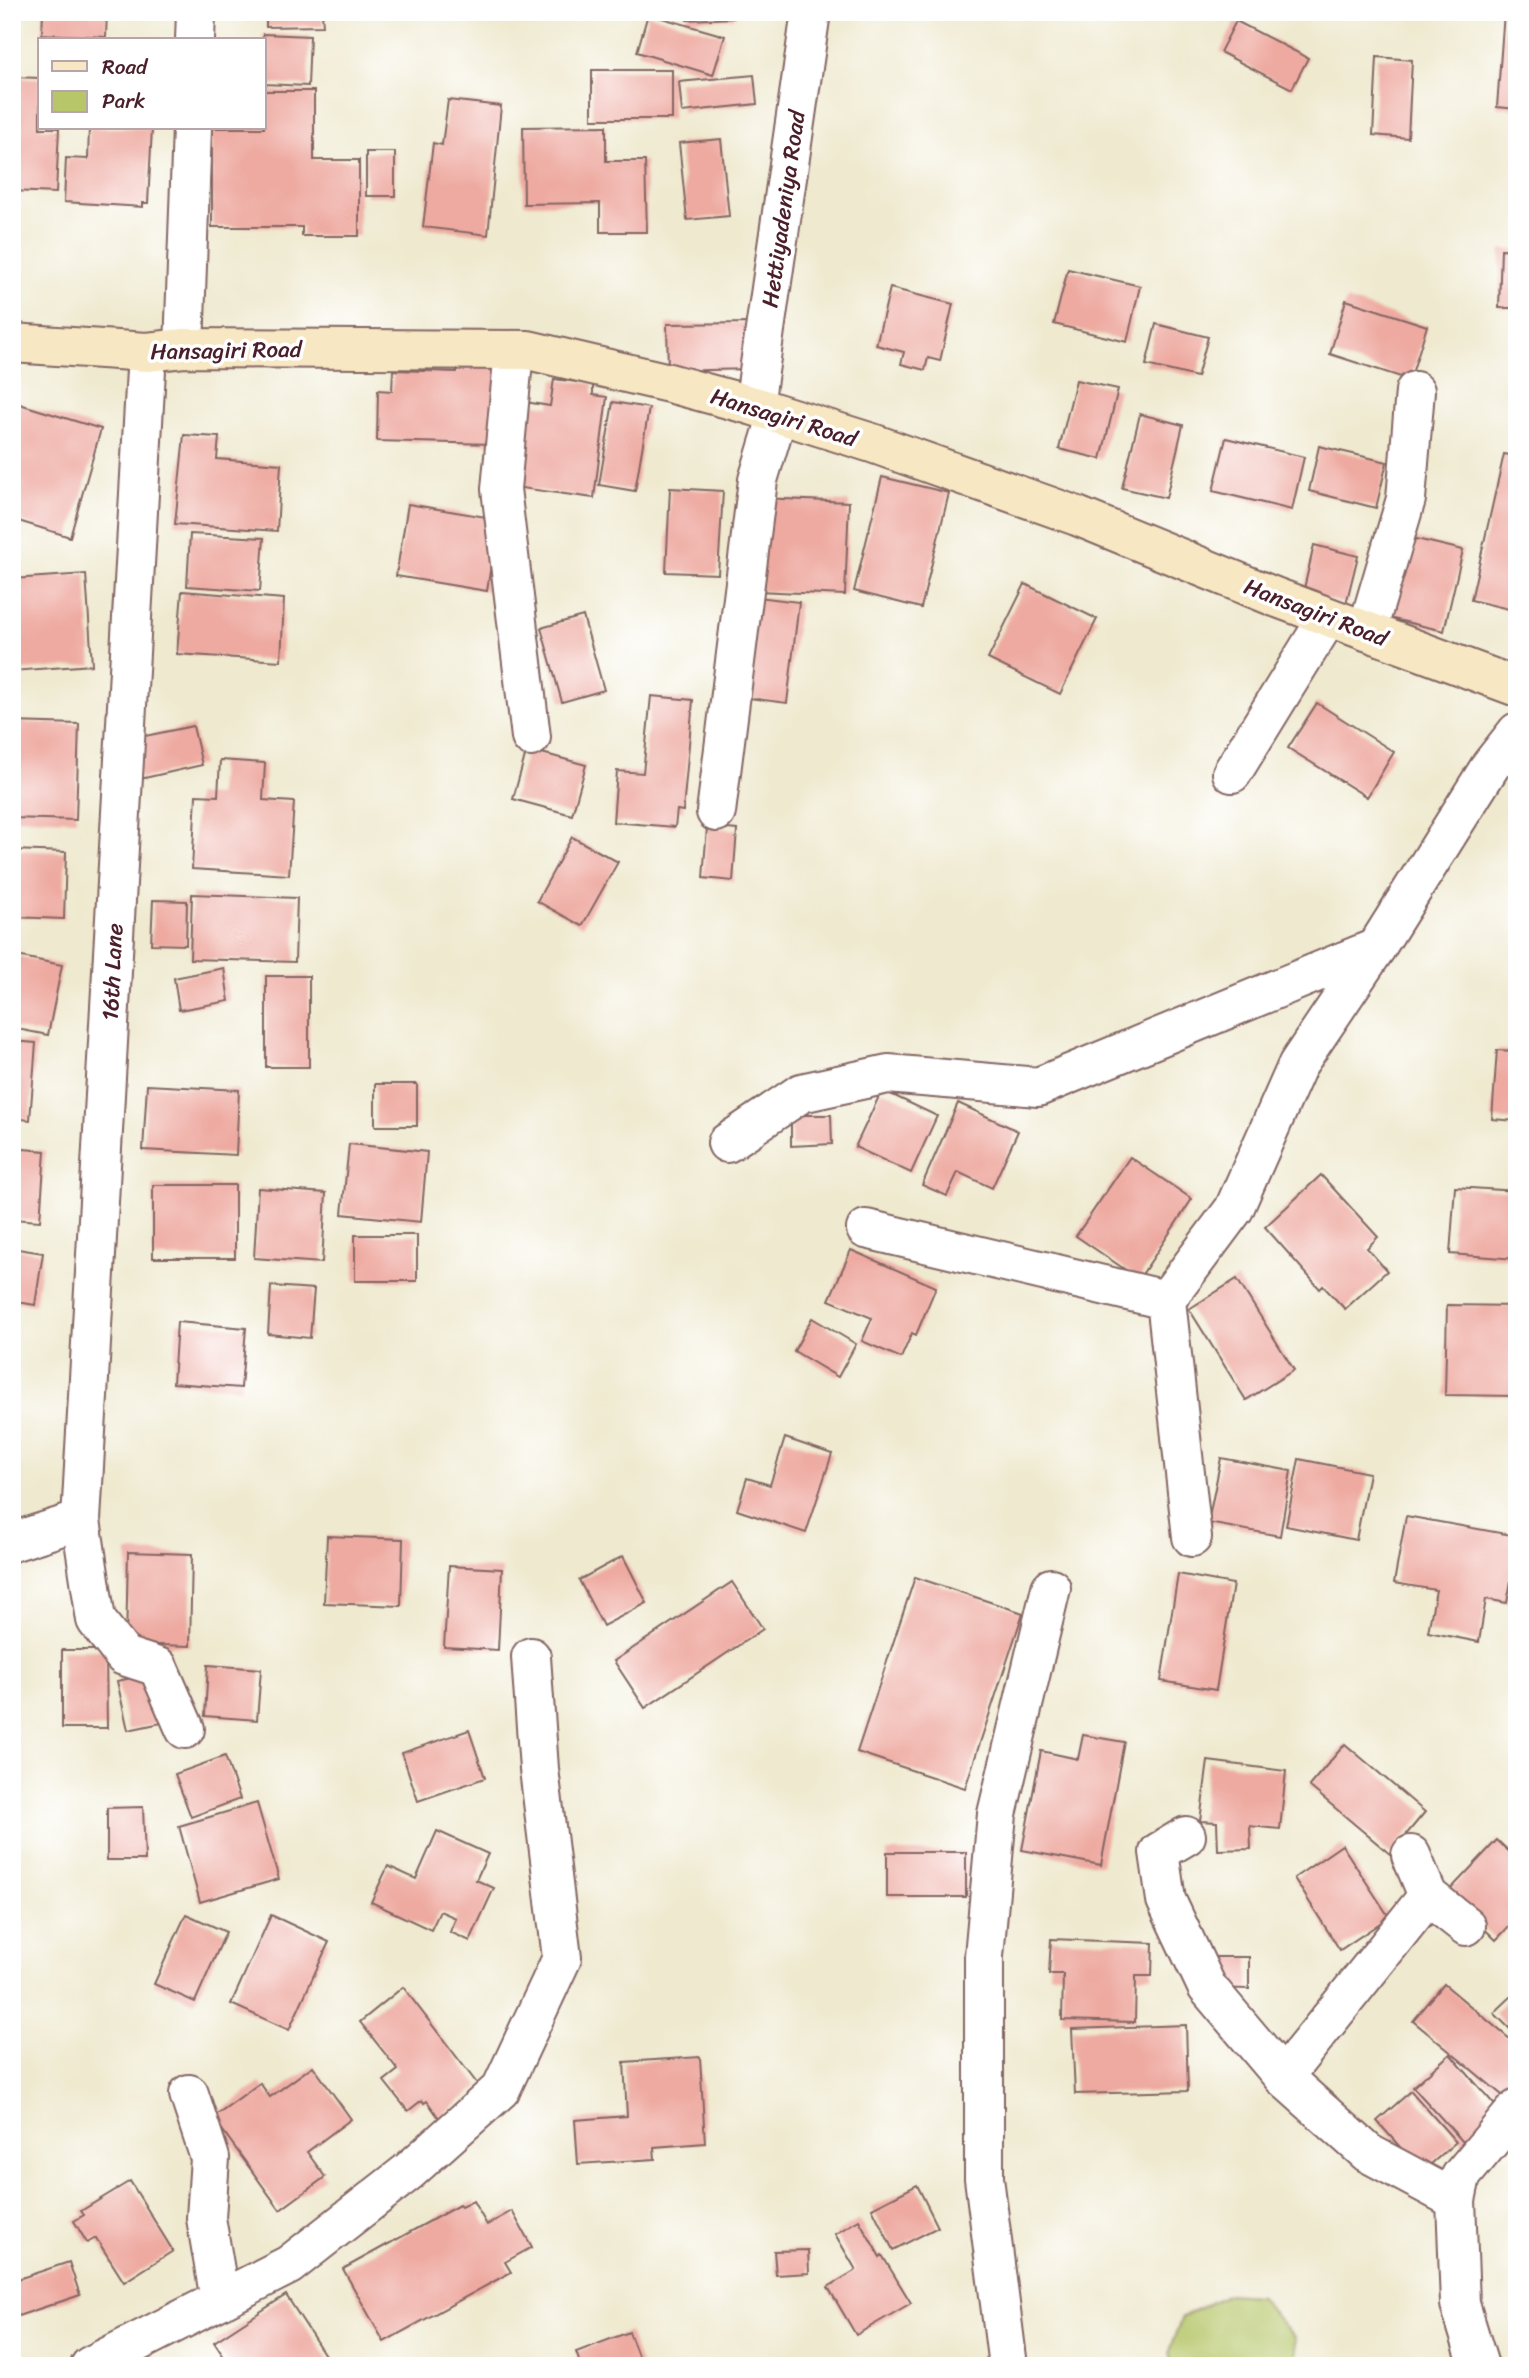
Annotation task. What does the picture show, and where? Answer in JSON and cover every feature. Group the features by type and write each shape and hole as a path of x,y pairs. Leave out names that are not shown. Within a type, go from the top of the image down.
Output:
{"street":[{"path":"195,38 196,12"},
{"name":"Hettiyadeniya Road","path":"716,812 758,480 811,12"},
{"name":"16th Lane","path":"185,1729 158,1667 124,1656 96,1620 81,1520 165,350 192,130"},
{"name":"Hansagiri Road","path":"12,343 165,350 528,350 669,383 872,443 1077,516 1328,617 1517,687"},
{"path":"514,350 501,489 531,737"},
{"path":"1367,631 1406,499 1415,391"},
{"path":"1232,773 1328,617"},
{"path":"1192,1537 1166,1300 1234,1209 1298,1064 1376,948 1491,765 1517,732"},
{"path":"727,1143 801,1093 888,1074 1038,1087 1376,948"},
{"path":"866,1230 1166,1300"},
{"path":"12,1542 81,1520"},
{"path":"1008,2366 984,2178 984,1956 997,1814 1051,1588"},
{"path":"90,2366 289,2265 408,2172 501,2089 562,1958 538,1769 531,1657"},
{"path":"1186,1836 1159,1852 1166,1900 1207,1987 1283,2077 1368,2153 1456,2200"},
{"path":"1411,1855 1428,1896 1466,1926"},
{"path":"1283,2077 1428,1896"},
{"path":"189,2094 210,2158 206,2218 220,2300"},
{"path":"1479,2366 1460,2304 1456,2200 1461,2176 1517,2109"}],"green space":[{"path":"1228,2294 1259,2296 1294,2337 1299,2366 1171,2366 1169,2351 1182,2317"}],"building":[{"path":"43,12 107,12 106,37 42,34"},
{"path":"266,12 322,12 323,26 266,27"},
{"path":"687,12 734,12 734,18 687,20"},
{"path":"1504,12 1517,12 1517,109 1497,107"},
{"path":"648,14 725,36 713,75 637,52"},
{"path":"1236,21 1308,58 1292,89 1220,52"},
{"path":"263,34 310,36 308,86 266,84 266,38 263,38"},
{"path":"1377,57 1412,60 1408,138 1373,135"},
{"path":"592,70 672,70 672,119 592,119"},
{"path":"754,75 757,104 682,112 679,82"},
{"path":"12,77 38,78 38,130 59,130 56,193 12,191"},
{"path":"266,91 314,91 314,160 359,160 359,236 302,236 302,227 212,227 212,130 266,130"},
{"path":"448,100 501,106 488,235 423,227 433,143 442,145"},
{"path":"606,126 606,161 645,161 647,232 600,232 600,203 524,204 523,127"},
{"path":"89,130 152,130 148,203 143,203 143,207 64,202 66,158 88,159"},
{"path":"721,139 729,216 687,220 679,143"},
{"path":"366,152 395,152 395,196 366,196"},
{"path":"1501,249 1517,250 1517,308 1499,308"},
{"path":"1068,269 1140,286 1127,342 1054,324"},
{"path":"890,288 953,304 940,361 928,358 925,370 901,364 904,352 876,345"},
{"path":"1346,300 1427,326 1410,380 1330,354"},
{"path":"750,323 751,369 668,371 667,324"},
{"path":"1156,324 1208,337 1197,377 1146,365"},
{"path":"457,356 501,358 493,444 377,441 378,390 392,391 393,370 457,372"},
{"path":"554,379 593,384 593,395 607,397 594,498 514,487 525,402 550,406"},
{"path":"1076,380 1118,389 1101,459 1059,449"},
{"path":"13,402 101,429 70,537 12,519"},
{"path":"613,402 649,408 635,491 599,485"},
{"path":"1140,414 1183,425 1166,498 1122,488"},
{"path":"184,435 219,437 217,459 281,464 277,531 175,524"},
{"path":"1226,438 1304,457 1292,510 1213,491"},
{"path":"1319,446 1387,462 1376,508 1309,491"},
{"path":"1504,454 1517,456 1517,611 1471,600"},
{"path":"882,477 949,493 921,608 854,591"},
{"path":"670,488 723,491 718,574 666,572"},
{"path":"761,498 849,502 845,595 757,591"},
{"path":"408,504 498,519 487,591 396,576"},
{"path":"190,534 264,538 260,591 187,586"},
{"path":"1408,537 1463,550 1444,631 1389,618"},
{"path":"1314,545 1358,556 1346,604 1303,593"},
{"path":"86,574 92,665 12,671 12,579"},
{"path":"1025,584 1097,619 1060,694 988,659"},
{"path":"182,591 284,599 281,661 177,654"},
{"path":"749,596 799,602 787,703 732,696"},
{"path":"583,616 604,690 562,702 541,628"},
{"path":"651,696 693,700 683,811 677,810 675,827 613,822 617,771 643,773"},
{"path":"1317,703 1394,752 1367,797 1288,748"},
{"path":"12,722 79,724 76,820 12,818"},
{"path":"193,726 202,765 140,779 131,739"},
{"path":"527,749 586,765 572,815 513,799"},
{"path":"220,760 265,763 263,800 294,802 289,875 192,869 196,795 218,796"},
{"path":"707,827 737,830 733,881 703,878"},
{"path":"572,837 618,862 582,926 537,901"},
{"path":"12,850 66,852 64,919 12,917"},
{"path":"192,894 297,898 295,962 190,959"},
{"path":"153,900 187,901 186,945 151,944"},
{"path":"12,955 62,965 48,1035 12,1028"},
{"path":"224,968 229,1001 179,1010 174,978"},
{"path":"266,976 309,976 309,1067 266,1067"},
{"path":"12,1041 36,1043 30,1120 12,1118"},
{"path":"1497,1050 1517,1051 1517,1121 1492,1119"},
{"path":"375,1084 417,1084 417,1126 375,1126"},
{"path":"147,1085 239,1090 236,1155 143,1150"},
{"path":"882,1090 937,1116 911,1173 855,1147"},
{"path":"958,1103 1018,1131 992,1188 958,1172 947,1196 922,1185"},
{"path":"791,1115 831,1115 832,1144 791,1146"},
{"path":"349,1144 427,1152 421,1222 342,1214"},
{"path":"12,1148 45,1151 40,1221 12,1219"},
{"path":"1130,1157 1192,1199 1139,1279 1076,1236"},
{"path":"1321,1175 1378,1237 1367,1248 1387,1271 1345,1309 1323,1286 1320,1289 1265,1227"},
{"path":"153,1185 235,1185 235,1258 153,1258"},
{"path":"1455,1187 1517,1191 1517,1259 1450,1254"},
{"path":"258,1188 326,1193 322,1263 254,1258"},
{"path":"355,1235 417,1235 417,1281 355,1281"},
{"path":"12,1248 43,1253 35,1305 12,1301"},
{"path":"851,1250 936,1287 916,1335 912,1333 901,1358 862,1341 872,1318 829,1300"},
{"path":"1237,1279 1294,1370 1246,1400 1189,1309"},
{"path":"271,1286 314,1289 310,1338 268,1334"},
{"path":"1447,1305 1517,1306 1517,1396 1445,1395"},
{"path":"812,1318 856,1344 838,1377 794,1351"},
{"path":"177,1322 246,1328 241,1388 173,1383"},
{"path":"785,1438 832,1454 806,1533 737,1510 747,1478 770,1485"},
{"path":"1221,1458 1291,1471 1280,1536 1208,1523"},
{"path":"1299,1459 1369,1473 1356,1540 1286,1526"},
{"path":"1406,1516 1517,1536 1507,1603 1486,1599 1479,1642 1428,1632 1436,1590 1394,1583"},
{"path":"327,1536 403,1539 401,1606 324,1603"},
{"path":"128,1552 192,1554 190,1646 126,1644"},
{"path":"623,1556 647,1603 603,1626 579,1580"},
{"path":"449,1566 502,1569 498,1650 444,1647"},
{"path":"1178,1574 1233,1584 1216,1690 1161,1681"},
{"path":"915,1577 1023,1613 965,1788 857,1752"},
{"path":"732,1582 763,1629 645,1708 614,1661"},
{"path":"62,1650 106,1650 107,1728 62,1728"},
{"path":"208,1665 261,1669 257,1720 205,1716"},
{"path":"156,1673 166,1722 128,1730 117,1681"},
{"path":"469,1730 485,1778 418,1801 402,1753"},
{"path":"1083,1735 1124,1742 1101,1865 1022,1850 1041,1751 1078,1759"},
{"path":"1345,1744 1425,1812 1390,1854 1309,1786"},
{"path":"225,1756 240,1799 191,1817 175,1774"},
{"path":"1208,1761 1286,1771 1280,1829 1250,1826 1251,1849 1218,1850 1217,1822 1200,1821"},
{"path":"257,1803 279,1879 200,1902 179,1826"},
{"path":"143,1807 145,1860 107,1860 107,1808"},
{"path":"437,1831 488,1854 476,1880 494,1888 470,1941 450,1932 456,1918 440,1911 431,1930 371,1902 388,1866 416,1879"},
{"path":"1497,1840 1517,1859 1517,1918 1496,1940 1447,1893"},
{"path":"1342,1845 1389,1917 1340,1950 1294,1878"},
{"path":"887,1852 966,1852 966,1897 887,1897"},
{"path":"186,1914 226,1932 195,2002 154,1984"},
{"path":"271,1915 329,1942 289,2030 231,2004"},
{"path":"1051,1939 1153,1943 1152,1976 1136,1976 1135,2022 1062,2020 1063,1974 1049,1974"},
{"path":"1210,1957 1249,1957 1249,1989 1209,1988"},
{"path":"1444,1984 1517,2045 1517,2089 1508,2100 1413,2021"},
{"path":"403,1987 479,2086 439,2118 427,2101 424,2103 422,2100 408,2111 384,2081 398,2070 360,2022"},
{"path":"1517,1991 1517,2036 1494,2013"},
{"path":"1186,2025 1188,2091 1075,2094 1072,2029"},
{"path":"1450,2054 1500,2111 1464,2143 1413,2087"},
{"path":"700,2057 705,2143 654,2147 655,2159 578,2164 575,2120 627,2116 624,2062"},
{"path":"313,2066 351,2119 307,2152 325,2177 280,2210 213,2117 260,2083 270,2097"},
{"path":"1411,2091 1456,2142 1422,2172 1377,2121"},
{"path":"130,2181 173,2251 124,2282 96,2238 87,2243 74,2221 84,2215 81,2211"},
{"path":"917,2185 938,2227 893,2250 872,2208"},
{"path":"473,2201 487,2225 512,2211 532,2247 505,2262 511,2272 384,2342 343,2269 459,2205 461,2207"},
{"path":"859,2220 911,2303 856,2335 828,2287 856,2270 835,2234"},
{"path":"808,2250 809,2273 776,2275 774,2251"},
{"path":"69,2262 80,2295 12,2318 12,2281"},
{"path":"286,2295 332,2366 264,2366 261,2362 255,2366 230,2366 214,2342"},
{"path":"629,2332 642,2366 581,2366 576,2352"}]}
